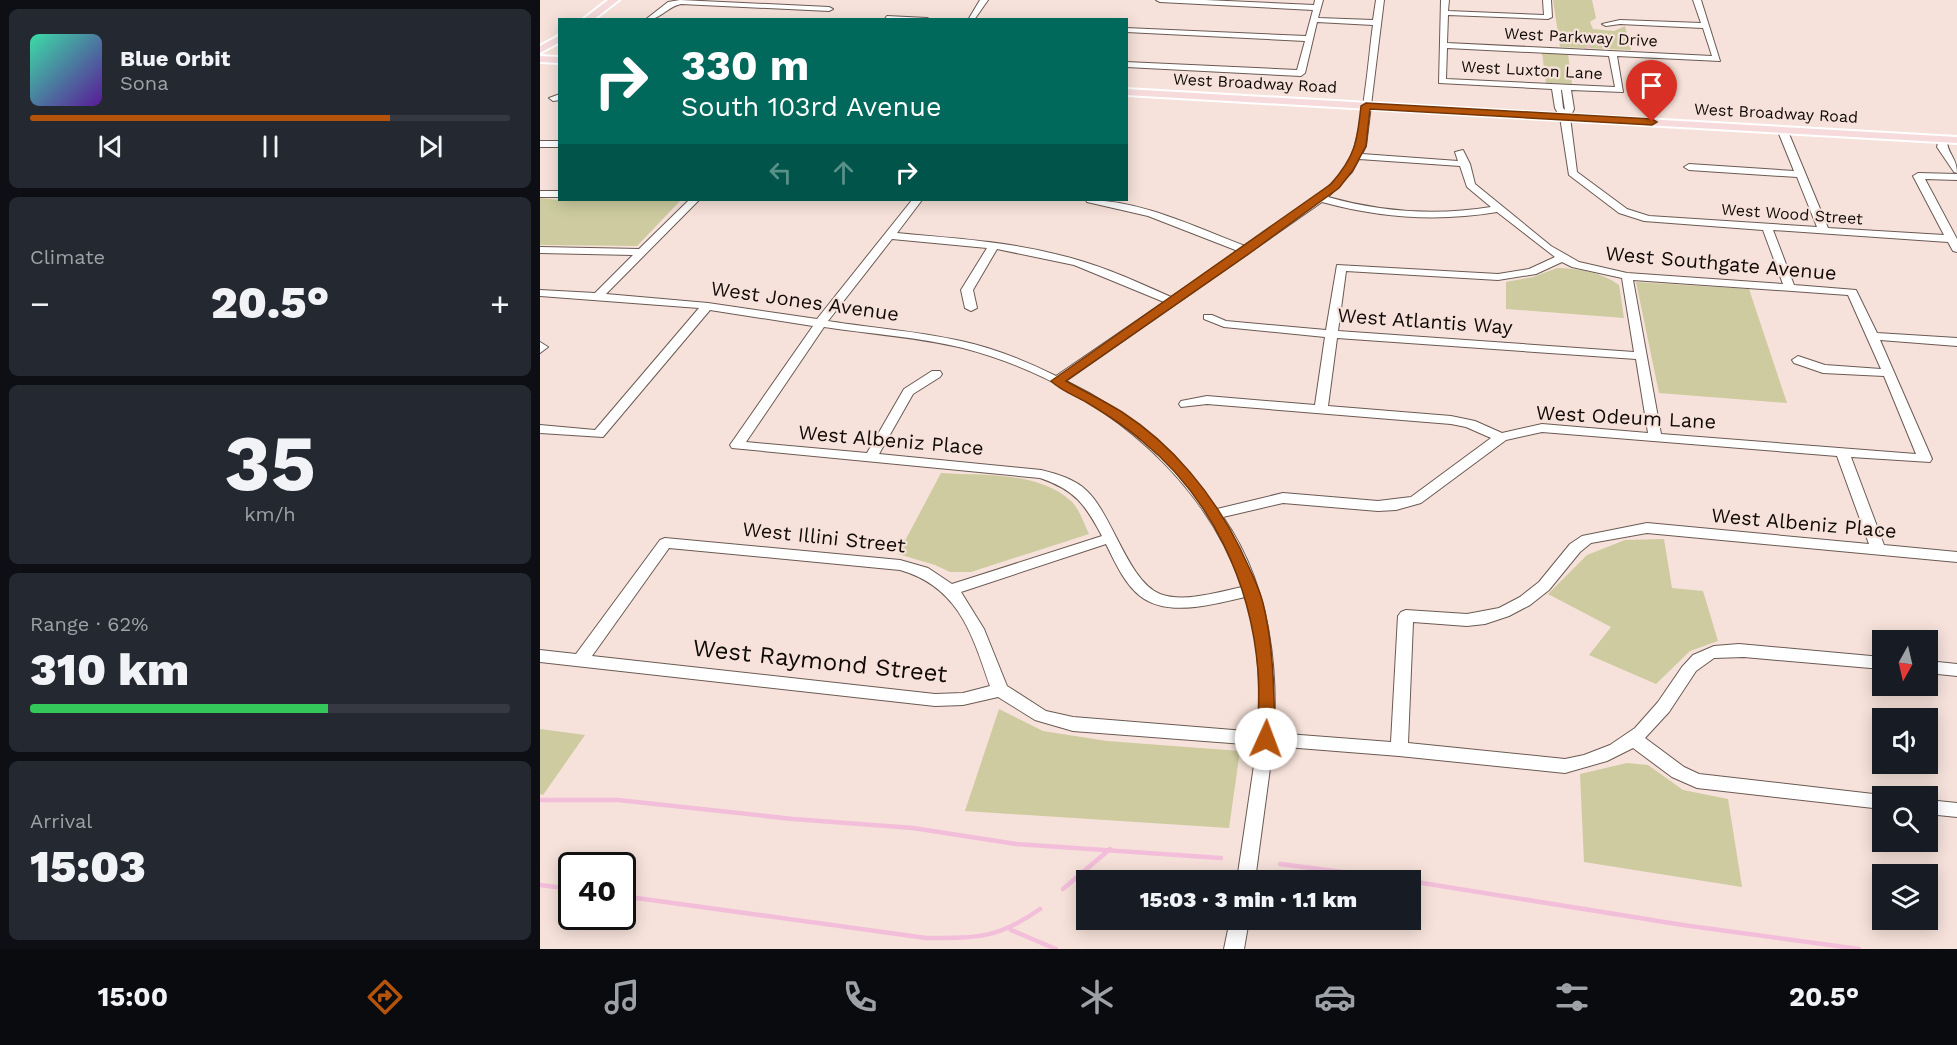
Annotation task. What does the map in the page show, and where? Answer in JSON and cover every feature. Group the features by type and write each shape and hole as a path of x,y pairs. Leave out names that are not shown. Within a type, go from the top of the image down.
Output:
{"main road":[{"path":"589,18 614,0"},
{"path":"540,51 558,39"},
{"path":"540,59 558,60"},
{"name":"West Broadway Road","path":"1128,92 1957,140"}],"street":[{"path":"975,18 984,0"},
{"path":"1128,64 1301,73 1318,4 1160,0"},
{"path":"1057,381 1321,198 1342,178 1357,156 1363,135 1380,0"},
{"path":"1444,0 1444,45"},
{"path":"1444,13 1548,17 1547,0"},
{"path":"1606,24 1620,22 1705,26 1697,0"},
{"path":"652,18 671,3 681,2 830,9"},
{"path":"795,18 807,8"},
{"path":"1315,20 1377,23"},
{"name":"West Parkway Drive","path":"1444,45 1717,59 1705,26"},
{"path":"1128,30 1310,39"},
{"name":"West Luxton Lane","path":"1444,45 1442,81 1620,90 1612,54"},
{"path":"1556,87 1559,108 1565,117 1570,109 1566,87"},
{"name":"West Wood Street","path":"1565,117 1572,173 1580,181 1632,215 1648,219 1824,231 1954,244"},
{"path":"1782,129 1824,231"},
{"path":"1942,140 1957,154"},
{"path":"1942,140 1942,147 1957,170"},
{"path":"540,144 558,144"},
{"name":"West Southgate Avenue","path":"1460,152 1470,185 1561,258 1594,270 1627,276 1852,292 1873,336"},
{"path":"1357,156 1465,164"},
{"path":"1689,167 1800,174"},
{"path":"1954,244 1918,176 1957,177"},
{"path":"540,194 558,194"},
{"path":"1321,198 1358,209 1422,215 1461,215 1499,209"},
{"path":"597,297 693,201"},
{"path":"820,323 916,201"},
{"path":"1095,201 1151,214 1246,250"},
{"path":"1767,227 1789,286"},
{"path":"888,235 1021,249 1078,263 1172,301"},
{"path":"971,308 967,290 994,246"},
{"path":"540,250 642,252"},
{"path":"1321,408 1341,267 1498,278 1532,272 1561,258"},
{"path":"1627,276 1655,436"},
{"name":"West Jones Avenue","path":"540,293 707,306 952,342 1001,356 1057,381 1118,416 1148,438 1178,466 1216,514 1228,535 1251,591 1261,630 1266,671 1266,739 1247,870"},
{"path":"540,429 598,434 707,306"},
{"name":"West Atlantis Way","path":"1208,317 1224,324 1331,334 1642,356"},
{"name":"West Albeniz Place","path":"820,323 737,445 1041,474 1068,483 1084,495 1131,575 1143,590 1154,598 1202,600 1251,591"},
{"path":"1798,360 1823,369 1889,373 1873,336 1957,342"},
{"name":"West Odeum Lane","path":"1501,437 1542,428 1925,459 1889,373"},
{"path":"871,457 908,392 936,374"},
{"path":"1185,404 1207,400 1451,420 1470,424 1501,437 1432,491 1416,500 1396,505 1283,498 1216,514"},
{"path":"1842,451 1878,549"},
{"name":"West Albeniz Place","path":"1399,749 1406,616 1467,620 1485,618 1504,612 1525,601 1544,586 1575,548 1587,539 1647,528 1957,557"},
{"path":"1110,538 952,589 966,608 1000,690 1043,718 1069,724 1399,749 1564,766 1591,761 1611,754 1633,739 1660,711 1692,665 1706,655 1733,650 1872,662"},
{"name":"West Illini Street","path":"580,661 665,543 900,565 926,572 952,589"},
{"name":"West Raymond Street","path":"540,656 935,700 963,699 1000,690"},
{"path":"1938,669 1957,670"},
{"path":"1633,739 1678,772 1697,780 1872,801"},
{"path":"1938,808 1957,810"},
{"path":"1234,949 1238,930"}],"shaded area":[{"path":"1553,0 1592,0 1596,18 1590,22 1593,29 1614,31 1625,26 1631,50 1560,47"},
{"path":"1542,53 1568,54 1572,84 1546,83"},
{"path":"540,198 558,201 680,201 637,246 540,245"},
{"path":"1557,268 1590,272 1619,285 1624,318 1506,309 1506,282 1533,277"},
{"path":"1636,282 1749,289 1787,403 1659,393"},
{"path":"941,473 992,475 1043,484 1058,491 1074,504 1089,534 971,572 950,572 898,554"},
{"path":"1664,539 1672,588 1703,591 1718,641 1690,651 1656,684 1589,655 1611,627 1548,594 1587,555 1625,540"},
{"path":"999,709 1043,731 1107,741 1240,751 1229,828 965,811"},
{"path":"540,729 585,735 543,795 540,794"},
{"path":"1627,763 1648,765 1683,790 1728,799 1742,887 1584,862 1580,774"}],"waterway":[{"path":"1585,49 1590,45"},
{"path":"540,800 618,800 793,819 913,828 1016,844 1108,850"},
{"path":"1063,889 1108,850"},
{"path":"1108,850 1221,858"},
{"path":"1280,864 1327,870"},
{"path":"1421,883 1683,925 1859,949"},
{"path":"540,885 558,887"},
{"path":"636,898 926,938 986,935 1012,926 1040,909"},
{"path":"1011,930 1056,949"}],"route":[{"path":"1266,739 1268,699 1266,671 1255,603 1228,535 1216,514 1178,466 1148,438 1118,416 1057,381 1335,186 1348,170 1361,146 1366,106 1652,122"}]}
